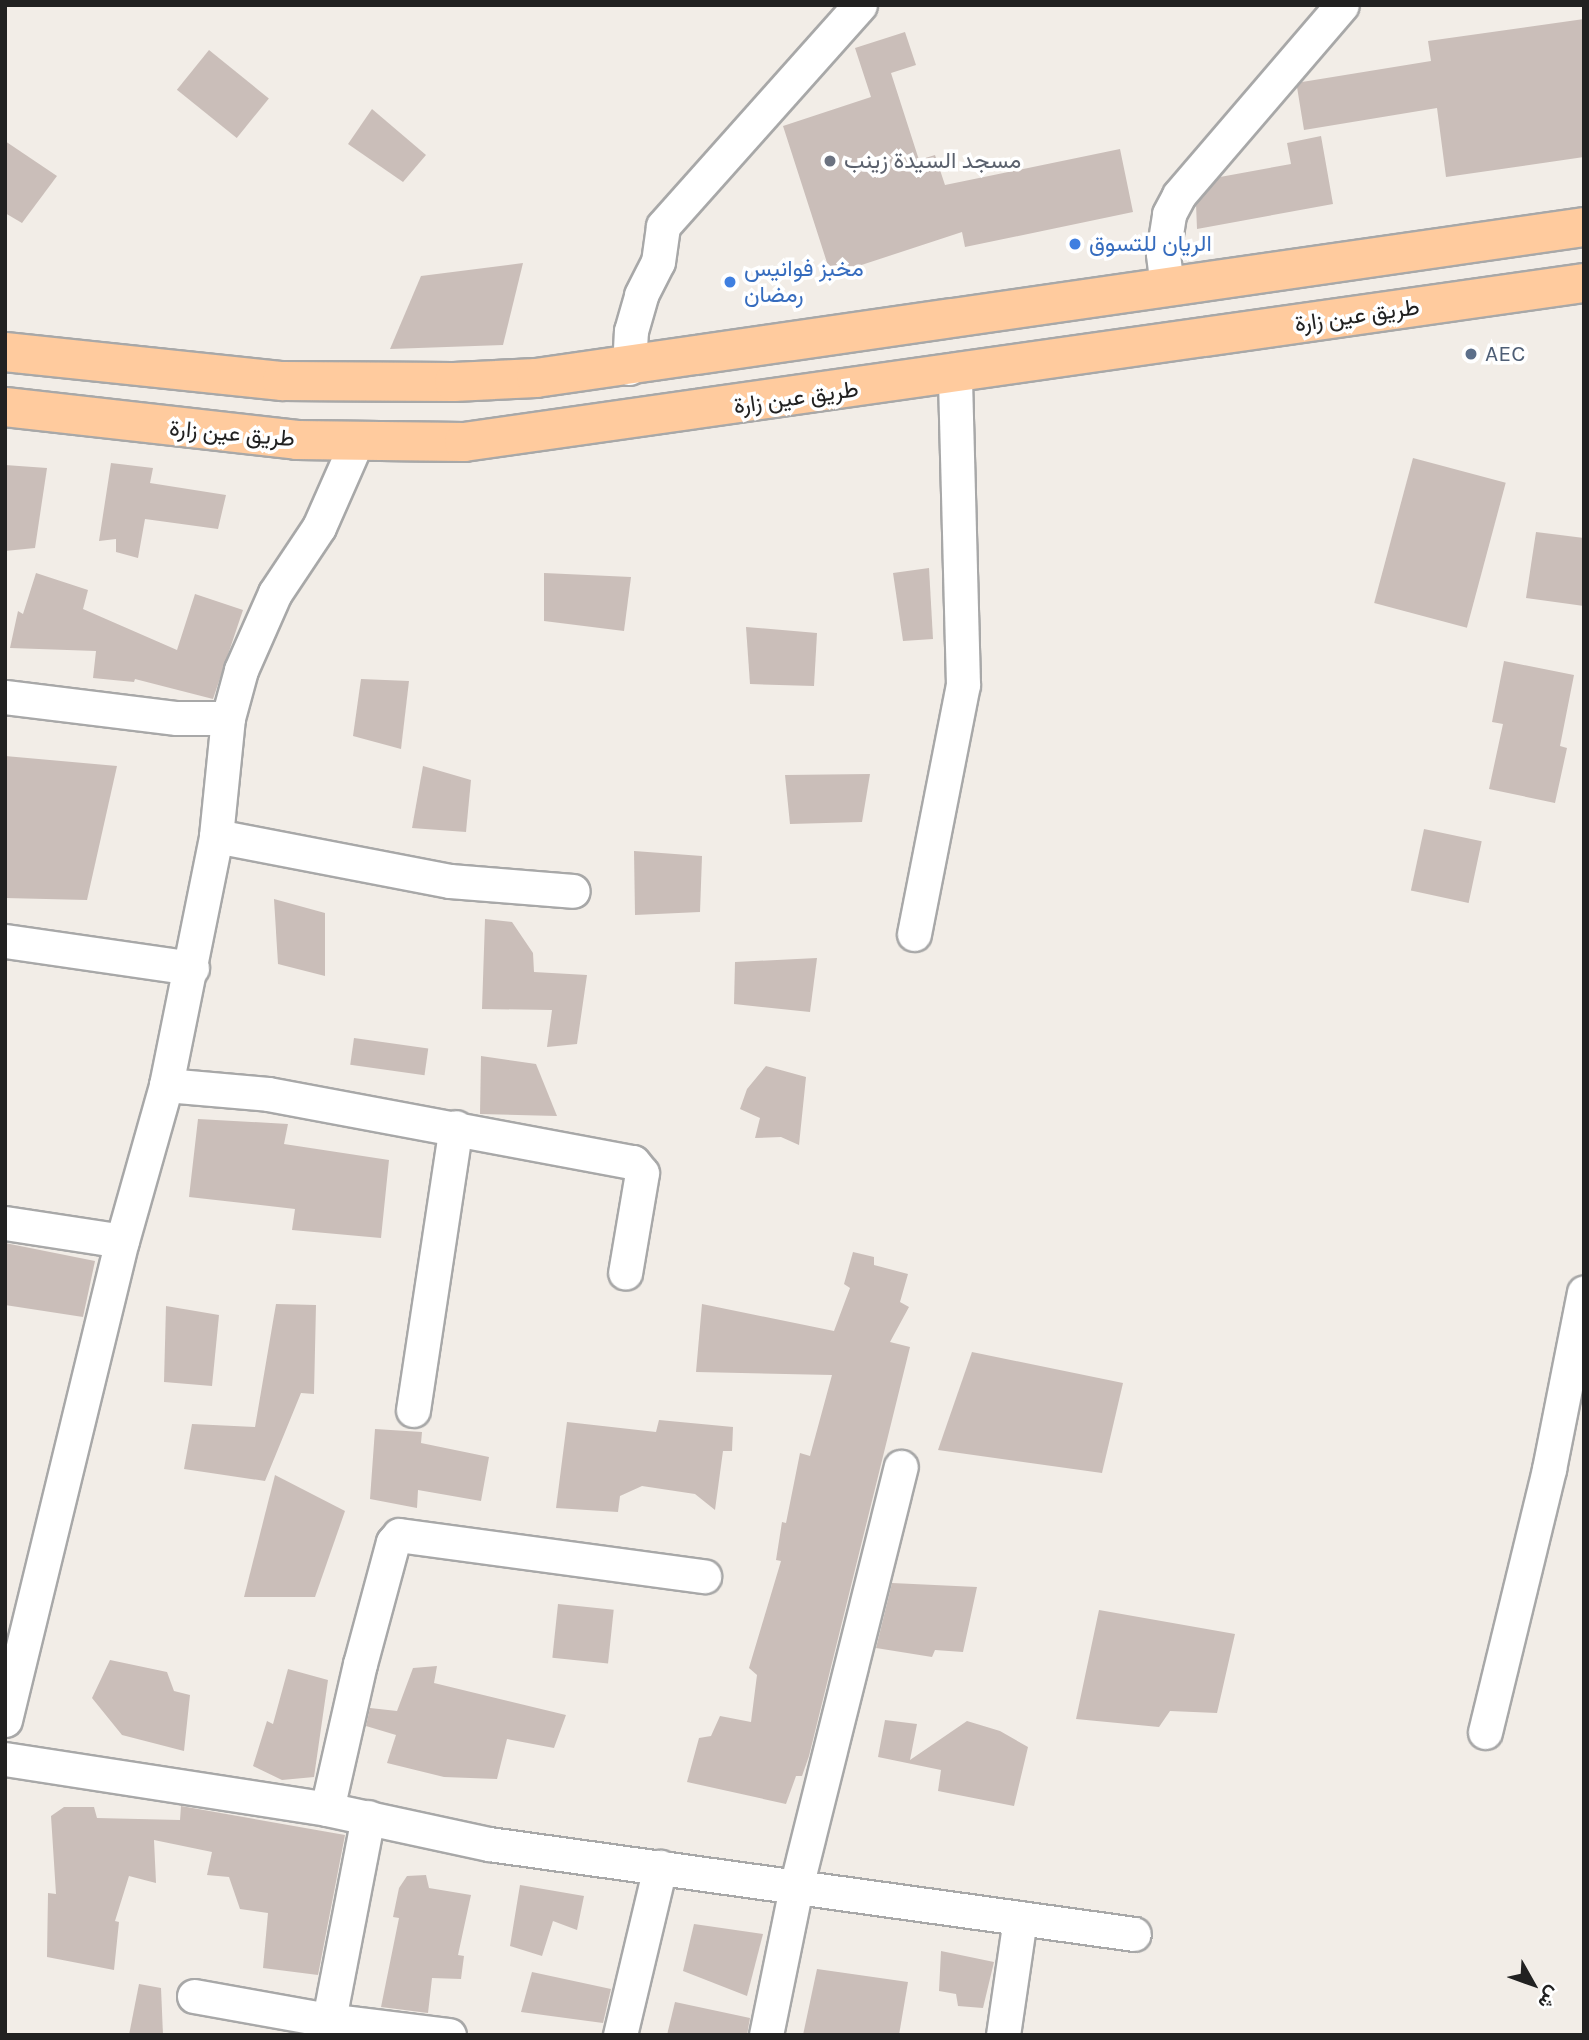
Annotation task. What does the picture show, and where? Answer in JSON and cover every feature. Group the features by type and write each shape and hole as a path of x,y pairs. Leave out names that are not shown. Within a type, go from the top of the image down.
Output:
{"main road":[{"path":"5,352 197,375 367,383 536,378 629,368 1584,227"},
{"name":"طريق عين زارة","path":"5,407 161,428 356,443 526,436 1584,283"}],"street":[{"path":"629,368 631,331 641,295 658,262 663,226 860,5"},
{"path":"1167,287 1163,253 1169,214 1179,195 1342,5"},
{"path":"914,934 963,685 955,376"},
{"path":"5,1720 122,1241 166,1085 192,968 216,836 228,718 255,631 319,527 356,443"},
{"path":"5,697 177,718 228,718"},
{"path":"216,836 450,881 573,891"},
{"path":"5,941 192,968"},
{"path":"166,1085 268,1094 456,1127 640,1166 642,1173 625,1273"},
{"path":"413,1410 456,1127"},
{"path":"5,1223 122,1241"},
{"path":"1485,1732 1549,1469 1584,1292"},
{"path":"766,2035 796,1886 901,1468"},
{"path":"327,1809 360,1664 393,1542 399,1535 704,1576"},
{"path":"5,1759 327,1809 489,1844 1134,1934"},
{"path":"327,2028 368,1817"},
{"path":"620,2035 660,1867"},
{"path":"1003,2035 1020,1918"},
{"path":"194,1996 327,2028 449,2035"}],"building":[{"path":"1584,19 1584,157 1446,177 1437,108 1304,130 1297,87 1302,82 1431,61 1428,41"},
{"path":"905,32 916,65 891,73 919,160 935,155 945,185 1120,149 1133,212 965,247 962,232 831,275 783,126 871,97 855,48"},
{"path":"209,50 269,98 237,138 177,90"},
{"path":"372,109 426,155 403,182 348,144"},
{"path":"1321,136 1333,204 1197,229 1196,204 1220,177 1291,164 1287,143"},
{"path":"5,141 57,176 22,223 5,213"},
{"path":"523,263 503,345 390,349 421,276"},
{"path":"1413,458 1506,483 1467,628 1374,603"},
{"path":"111,463 153,468 150,483 226,495 218,529 145,519 138,558 116,552 116,539 99,541"},
{"path":"5,465 47,468 35,548 5,551"},
{"path":"1536,532 1584,538 1584,606 1526,598"},
{"path":"929,568 933,639 903,641 893,573"},
{"path":"36,573 88,590 83,609 177,650 195,594 243,610 213,699 135,679 134,682 93,678 96,651 10,648 18,611 23,614"},
{"path":"544,573 631,577 624,631 544,621"},
{"path":"746,627 817,633 814,686 750,684"},
{"path":"1504,661 1574,675 1560,746 1567,748 1555,803 1489,789 1503,724 1492,722"},
{"path":"361,679 409,681 401,749 353,736"},
{"path":"5,756 117,766 87,900 5,898"},
{"path":"423,766 471,780 466,832 412,828"},
{"path":"870,774 862,822 790,824 785,775"},
{"path":"1424,829 1482,841 1469,903 1411,891"},
{"path":"634,851 702,856 700,912 635,915"},
{"path":"274,899 325,913 325,976 278,964"},
{"path":"485,919 512,922 533,953 534,972 587,975 577,1044 547,1047 552,1010 482,1009"},
{"path":"817,958 810,1012 734,1004 735,962"},
{"path":"354,1038 428,1048 425,1075 350,1065"},
{"path":"481,1056 536,1064 557,1116 480,1114"},
{"path":"766,1066 806,1077 799,1145 781,1137 755,1138 760,1118 740,1109 747,1089"},
{"path":"198,1119 288,1124 284,1144 389,1160 381,1238 292,1230 295,1209 189,1197"},
{"path":"5,1243 95,1261 83,1317 5,1305"},
{"path":"853,1252 874,1257 874,1265 908,1274 900,1302 909,1307 890,1342 910,1347 809,1756 802,1776 796,1776 786,1804 687,1782 699,1738 711,1736 720,1716 751,1722 757,1675 749,1668 781,1561 776,1560 782,1522 786,1523 800,1453 810,1456 832,1375 696,1372 702,1304 834,1331 850,1288 844,1284"},
{"path":"276,1304 316,1305 314,1394 301,1393 265,1481 184,1469 192,1424 255,1427"},
{"path":"166,1306 219,1315 212,1386 164,1382"},
{"path":"972,1352 1123,1383 1102,1473 938,1450"},
{"path":"659,1420 733,1427 732,1451 723,1451 715,1510 695,1494 642,1486 620,1496 618,1512 556,1508 567,1422 656,1432"},
{"path":"375,1429 422,1432 421,1443 489,1457 481,1501 418,1490 417,1508 370,1499"},
{"path":"275,1475 345,1511 315,1597 244,1597"},
{"path":"892,1583 977,1587 963,1652 935,1650 932,1657 876,1648"},
{"path":"558,1604 614,1610 608,1664 552,1658"},
{"path":"1099,1610 1235,1634 1217,1713 1170,1711 1159,1727 1076,1719"},
{"path":"110,1660 167,1672 174,1691 190,1695 184,1751 122,1735 92,1698"},
{"path":"437,1666 434,1683 566,1715 554,1748 507,1739 497,1779 444,1777 387,1763 396,1735 366,1726 370,1708 397,1711 413,1668"},
{"path":"288,1669 328,1680 314,1777 282,1780 253,1766 267,1721 273,1724"},
{"path":"885,1720 917,1724 910,1760 967,1721 1000,1731 1028,1747 1014,1806 938,1791 941,1770 878,1757"},
{"path":"181,1806 345,1835 318,1975 263,1968 268,1913 240,1909 229,1877 207,1875 212,1852 154,1840 156,1883 129,1876 115,1921 119,1922 114,1970 47,1957 48,1893 56,1894 51,1816 64,1807 94,1807 97,1818 180,1820"},
{"path":"426,1875 429,1888 471,1895 458,1955 464,1956 461,1979 432,1978 428,2013 381,2007 399,1918 393,1917 399,1888 407,1876"},
{"path":"520,1885 584,1896 577,1930 553,1921 542,1956 510,1946"},
{"path":"694,1924 763,1934 747,1996 683,1971"},
{"path":"941,1951 994,1962 983,2008 958,2006 956,1994 939,1991"},
{"path":"817,1969 908,1982 899,2035 803,2035"},
{"path":"532,1972 611,1989 603,2023 521,2012"},
{"path":"139,1984 161,1988 163,2035 129,2035"},
{"path":"675,2002 750,2018 747,2035 667,2035"}],"place":[{"name":"مسجد السيدة زينب","path":"830,161"},
{"name":"الريان للتسوق","path":"1075,244"},
{"name":"مخبز فوانيس رمضان","path":"730,282"},
{"name":"AEC","path":"1471,354"}]}
